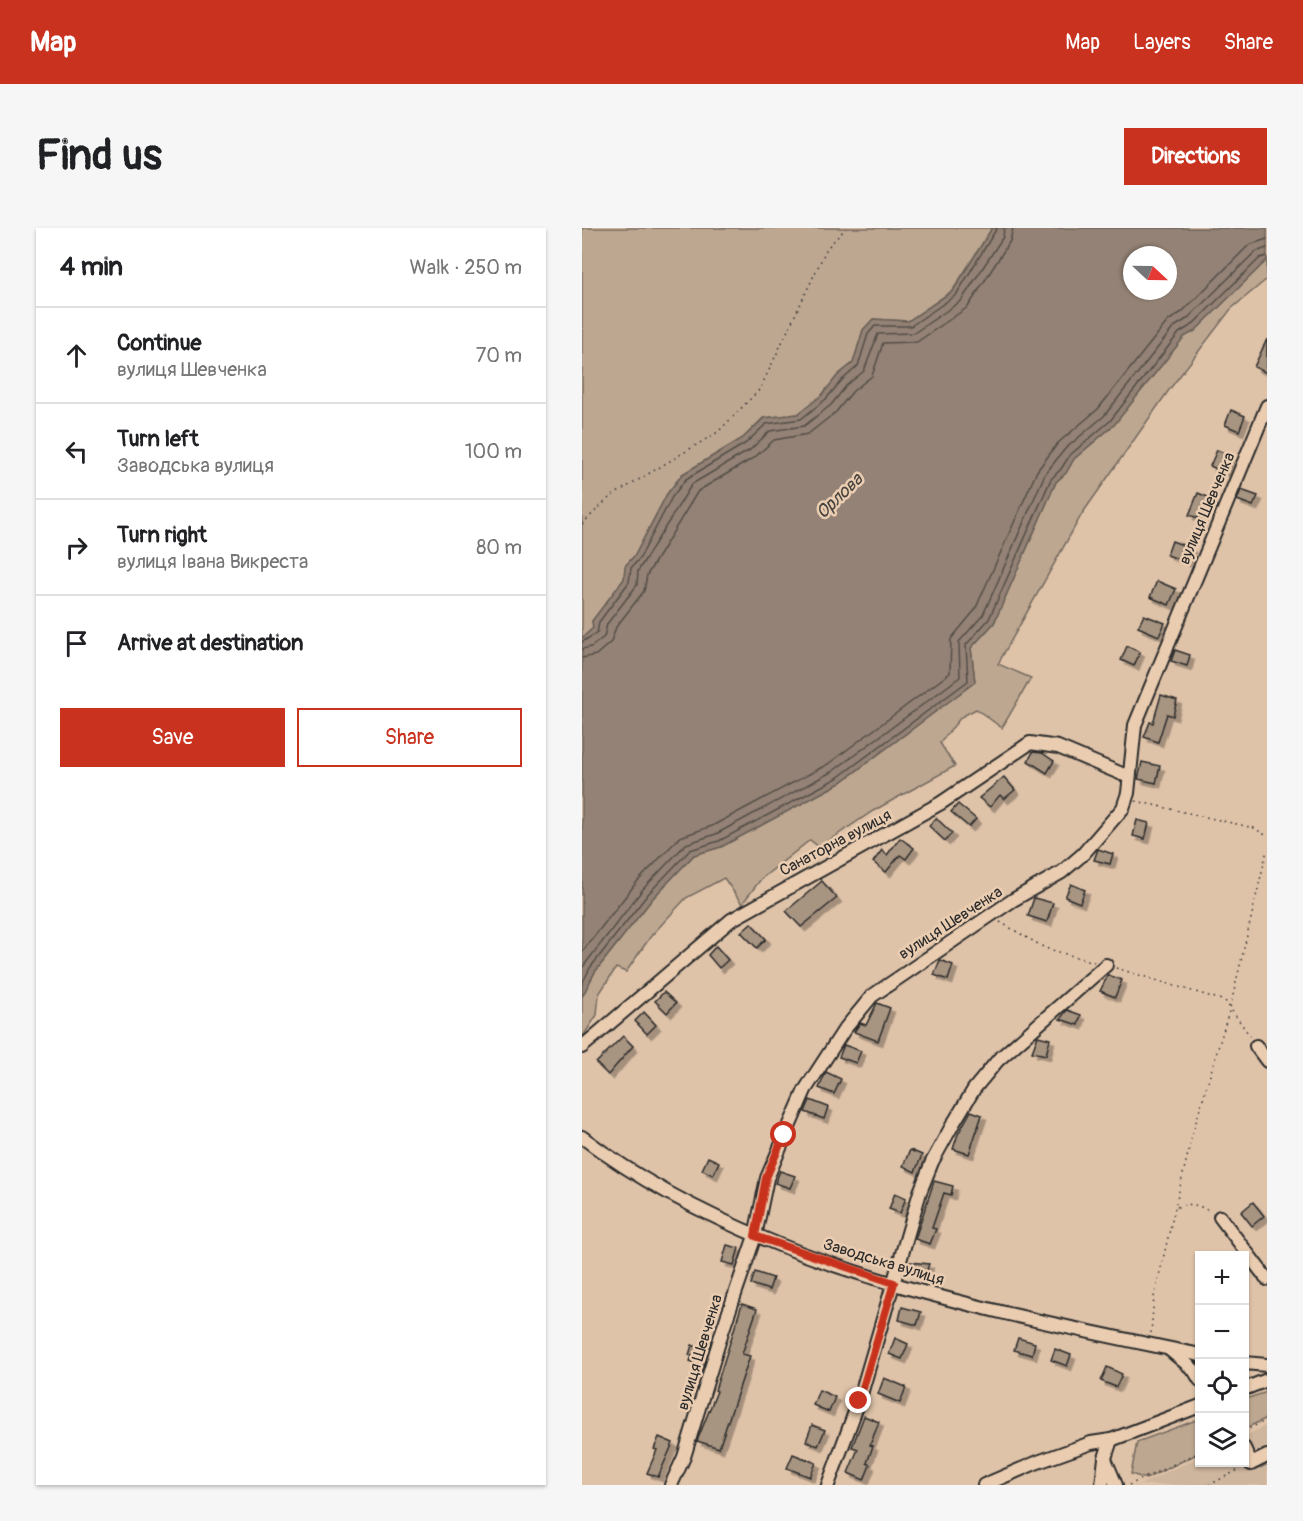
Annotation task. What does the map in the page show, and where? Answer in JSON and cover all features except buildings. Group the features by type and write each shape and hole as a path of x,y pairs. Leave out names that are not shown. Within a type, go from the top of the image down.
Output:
{"street":[{"name":"вулиця Шевченка","path":"671,1485 684,1457 722,1332 755,1236 766,1178 805,1090 844,1030 872,996 1013,900 1062,872 1114,820 1126,799 1135,725 1267,406"},
{"name":"Санаторна вулиця","path":"582,1047 731,920 941,803 1030,743 1058,747 1129,777"},
{"path":"828,1485 859,1401 920,1192 932,1162 975,1089 998,1060 1106,965"},
{"path":"1256,1046 1267,1061"},
{"name":"Заводська вулиця","path":"582,1137 651,1184 699,1211 755,1236 894,1283 983,1306 1195,1354"},
{"path":"1220,1217 1267,1279"},
{"path":"1167,1348 1195,1372"},
{"path":"1249,1363 1267,1365"},
{"path":"1249,1387 1267,1380"},
{"path":"984,1485 1091,1443 1111,1440 1195,1408"},
{"path":"1102,1485 1105,1458 1111,1440"},
{"path":"1249,1459 1251,1464 1267,1456"},
{"path":"1105,1458 1116,1485"}],"path":[{"path":"582,524 610,497 718,432 760,389 827,248 846,228"},
{"path":"1126,799 1254,828 1267,836"},
{"path":"1150,1344 1154,1297 1193,1132 1230,1008 1267,850"},
{"path":"1230,1008 1256,1046"},
{"path":"1177,1207 1184,1204 1199,1205 1220,1217"},
{"path":"1249,1429 1267,1420"},
{"path":"1129,1485 1195,1454"},
{"path":"1209,1485 1251,1464"}],"shaded area":[{"path":"582,228 992,228 953,290 908,321 873,319 863,330 853,363 838,375 822,395 798,414 763,418 743,438 682,474 667,494 635,555 625,566 624,579 592,621 593,628 582,638"},
{"path":"1267,260 1267,279 1231,309 1169,390 1082,514 998,664 1031,678 1002,728 976,709 961,717 940,743 955,766 873,811 819,847 810,840 761,879 742,904 724,878 686,898 651,936 626,972 616,968 599,994 597,1015 582,1038 582,997 595,972 653,898 694,855 721,847 840,783 975,682 971,648 994,623 1056,482 1066,473 1074,459 1114,425 1184,337 1195,331"},
{"path":"1267,1392 1267,1418 1249,1427 1249,1413 1249,1398"},
{"path":"1195,1420 1195,1455 1146,1479 1131,1474 1137,1442"},
{"path":"1267,1425 1267,1485 1140,1485 1195,1459 1195,1467 1249,1467 1249,1434"}],"water":[{"name":"Орлова","path":"992,228 1267,228 1267,260 1195,331 1184,337 1114,425 1074,459 1066,473 1056,482 994,623 971,648 975,682 840,783 721,847 694,855 653,898 595,972 582,997 582,638 593,628 592,621 624,579 625,566 635,555 667,494 683,474 743,438 764,418 798,414 822,395 838,375 853,363 863,330 873,319 908,321 953,291"}],"route":[{"path":"784,1135 766,1178 755,1236 894,1283 859,1401"}]}
